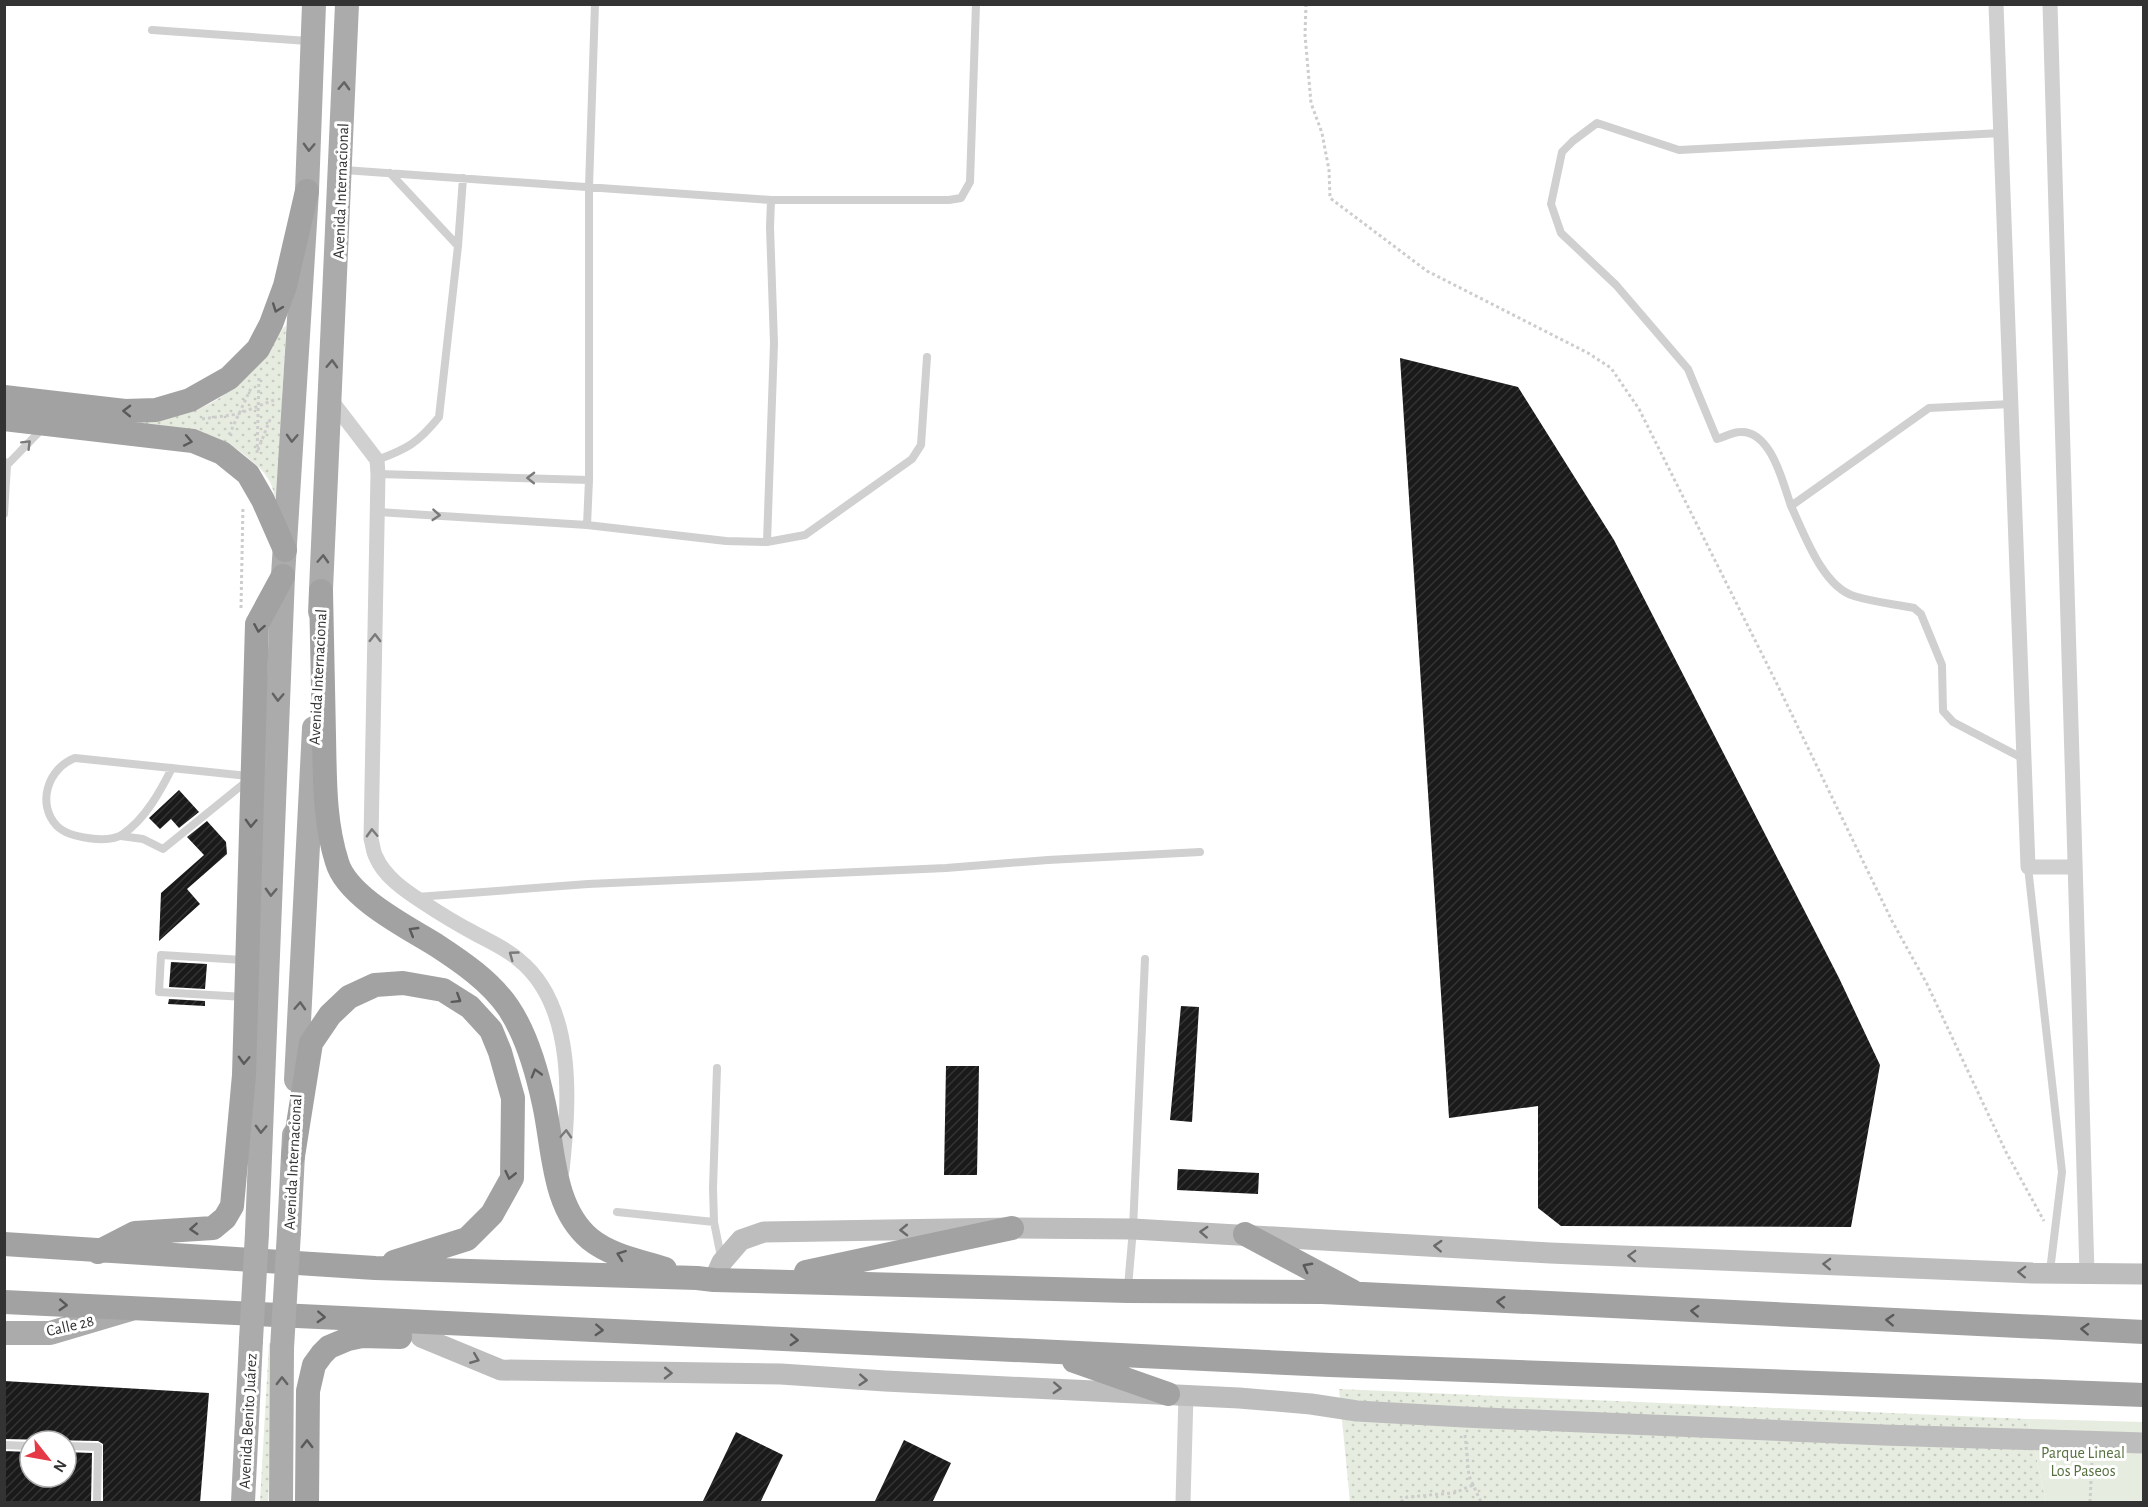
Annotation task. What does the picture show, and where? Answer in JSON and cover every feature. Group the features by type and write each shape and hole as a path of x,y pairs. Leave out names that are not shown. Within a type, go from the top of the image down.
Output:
{"highway":[{"path":"4,397 125,411 156,410 190,400 229,378 258,349 271,324 285,286 307,191"},
{"path":"4,419 193,441 222,453 248,474 263,500 285,550"},
{"path":"98,1252 135,1233 213,1228 225,1218 232,1206 244,1075 257,624 283,576"},
{"path":"321,591 325,809 337,864 349,885 389,916 464,964 490,985 508,1008 526,1043 537,1072 560,1192 575,1224 603,1248 623,1256 711,1273 767,1280 1128,1291 1322,1292 2144,1332"},
{"path":"293,1156 311,1043 330,1015 349,997 375,985 404,982 443,990 470,1007 490,1030 500,1052 513,1098 512,1178 492,1214 467,1239 375,1268"},
{"path":"767,1280 1012,1228"},
{"path":"1245,1234 1359,1294"},
{"path":"4,1244 98,1252 375,1268 711,1273"},
{"path":"4,1302 1052,1353 2144,1395"},
{"path":"307,1503 308,1391 314,1365 329,1347 362,1336 523,1339 558,1328"},
{"path":"1052,1353 1177,1395"}],"main road":[{"name":"Avenida Internacional","path":"252,1340 283,576 307,191 314,4"},
{"name":"Avenida Internacional","path":"282,1348 331,400 347,4"},
{"path":"711,1273 741,1240 764,1232 1012,1228 1133,1229 1550,1253 2049,1273 2144,1274"},
{"name":"Calle 28","path":"4,1333 50,1333 134,1308"},
{"path":"421,1337 501,1370 781,1374 1177,1395 1311,1404 1357,1411 1464,1417 2144,1443"},
{"name":"Avenida Benito Juárez","path":"243,1503 252,1340"},
{"name":"Avenida Benito Juárez","path":"281,1503 282,1348"}],"street":[{"path":"1996,4 2028,867 2075,867"},
{"path":"2050,4 2087,1273"},
{"path":"331,400 377,467 371,839 376,857 397,884 445,917 504,949 519,960 542,986 558,1025 566,1069 566,1138 560,1192"},
{"path":"1177,1395 1184,1503"}],"lane":[{"path":"587,525 589,187 595,4"},
{"path":"341,170 771,200 949,200 961,198 970,182 976,4"},
{"path":"152,30 313,42"},
{"path":"2001,133 1679,150 1597,123 1562,152 1551,204 1560,233 1616,285 1688,369 1717,439 1741,432 1756,436 1768,446 1791,506 1818,564 1836,584 1851,595 1914,608 1921,614 1942,665 1943,711 1953,722 2024,759"},
{"path":"390,173 458,246"},
{"path":"377,467 424,435 439,417 458,246 463,178"},
{"path":"766,542 774,343 771,200"},
{"path":"378,512 587,525 726,541 766,542 805,535 912,459 921,445 927,357"},
{"path":"1791,506 1929,408 2011,404"},
{"path":"4,514 6,463 47,424"},
{"path":"377,467 589,480"},
{"path":"75,758 253,776 163,849 143,839 121,836 101,840 74,835 58,827 47,810 47,788 53,775 63,763 75,758"},
{"path":"121,836 148,808 172,768"},
{"path":"416,897 588,884 946,868 1200,852"},
{"path":"2028,867 2062,1172 2049,1273"},
{"path":"246,997 159,992 161,955 247,960"},
{"path":"1128,1291 1133,1229 1145,959"},
{"path":"711,1273 717,1068"},
{"path":"617,1212 714,1222"},
{"path":"78,1446 98,1447 97,1503"}],"path":[{"path":"1306,4 1305,35 1311,103 1322,133 1329,170 1330,198 1427,272 1588,353 1611,368 1639,408 1774,677 1892,921 1927,984 2006,1152 2054,1239"},
{"path":"227,439 259,371 257,453"},
{"path":"194,420 238,414 278,398 255,459"},
{"path":"241,611 243,506"},
{"path":"2090,1503 2093,1441"},
{"path":"1401,1503 1407,1497 1454,1493 1473,1485"}],"green space":[{"path":"286,326 277,497 261,470 240,451 227,444 201,434 141,425 141,419 186,413 221,397 234,388 256,366"},
{"path":"269,1343 275,1343 268,1502 260,1502"},
{"path":"1339,1389 2028,1419 2046,1502 1350,1502"},
{"name":"Parque Lineal Los Paseos","path":"2028,1419 2143,1422 2143,1502 2046,1502"}],"building":[{"path":"1400,358 1518,387 1614,540 1839,978 1880,1065 1851,1227 1561,1226 1538,1208 1538,1106 1449,1118"},
{"path":"179,790 199,812 179,828 171,819 160,829 149,818"},
{"path":"207,821 226,842 227,854 187,889 200,904 159,941 161,893 204,855 187,837"},
{"path":"171,962 207,964 205,989 169,987"},
{"path":"169,999 205,1001 205,1006 168,1004"},
{"path":"1181,1006 1199,1007 1192,1122 1170,1120"},
{"path":"946,1066 979,1066 977,1175 944,1175"},
{"path":"1178,1169 1259,1173 1258,1194 1177,1190"},
{"path":"4,1381 209,1393 200,1503 103,1503 103,1444 98,1441 78,1441 78,1429 18,1429 18,1439 4,1439"},
{"path":"736,1432 783,1455 760,1503 702,1503"},
{"path":"904,1440 951,1463 932,1503 874,1503"},
{"path":"4,1451 18,1452 18,1489 78,1489 78,1452 92,1453 91,1503 4,1503"}]}
